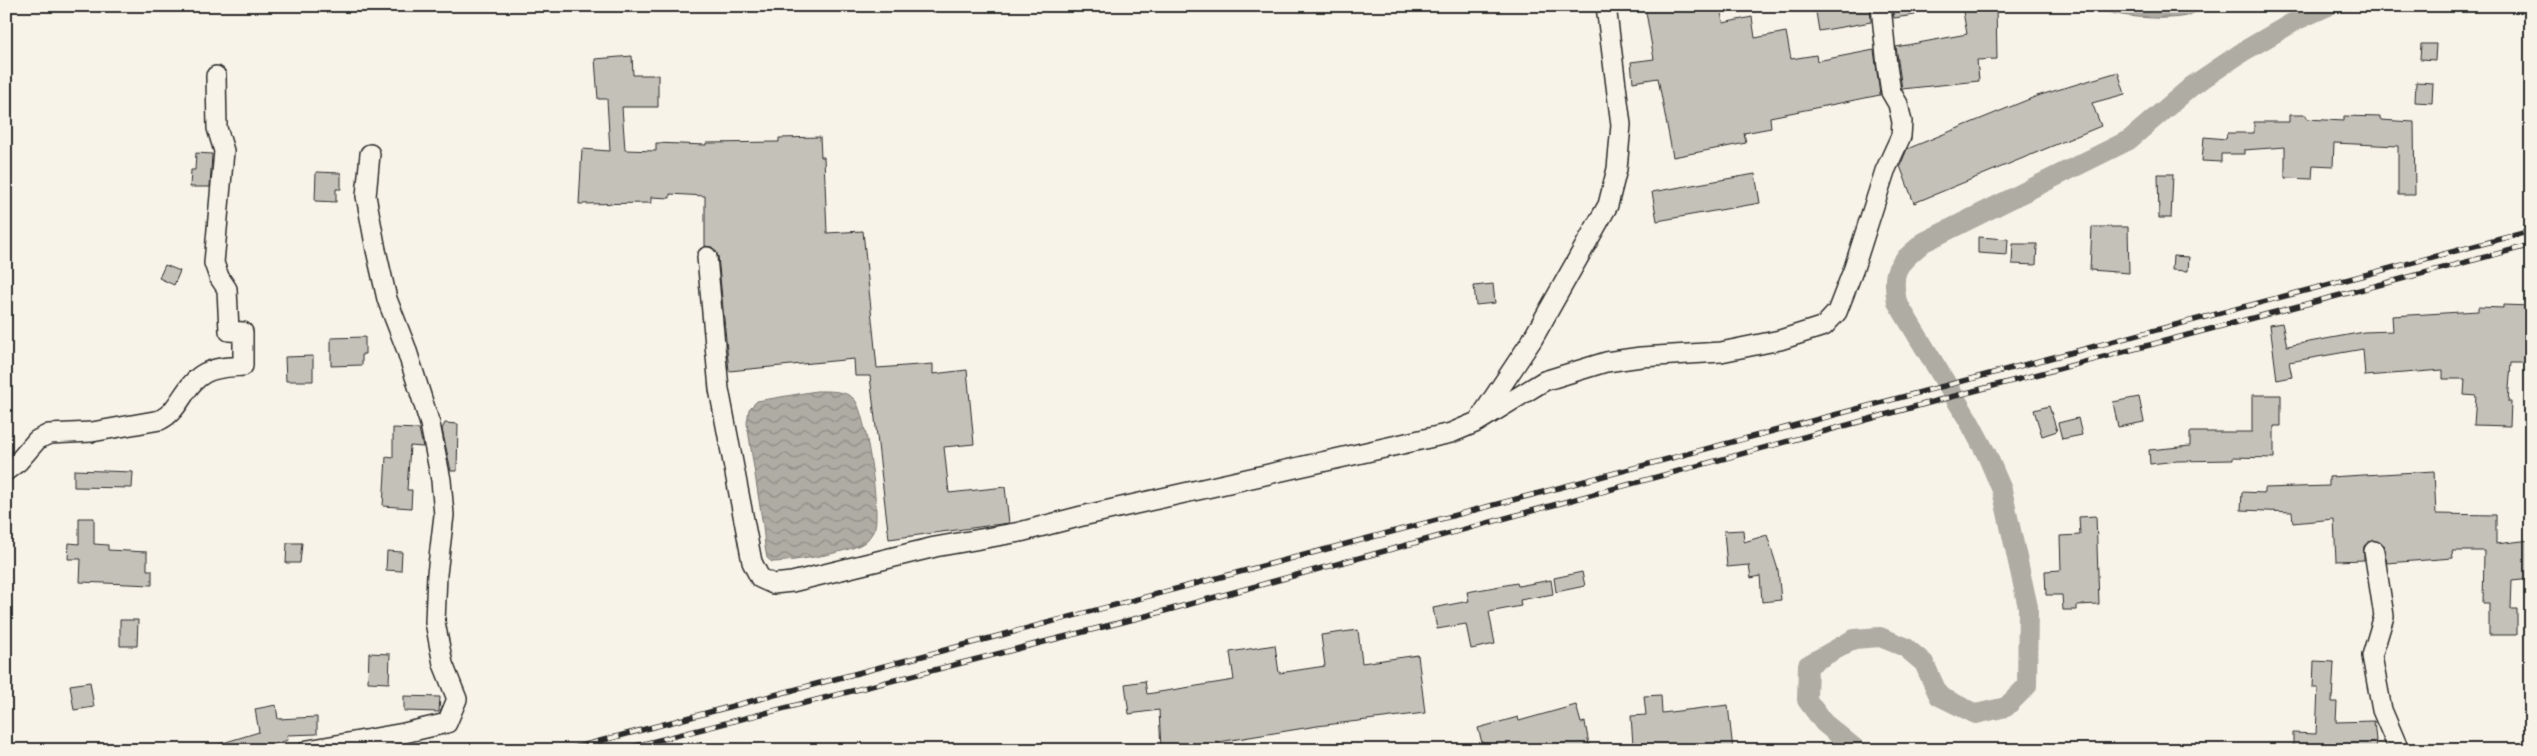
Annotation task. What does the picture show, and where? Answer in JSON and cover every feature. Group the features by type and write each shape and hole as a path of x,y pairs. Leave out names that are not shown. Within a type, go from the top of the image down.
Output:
{"street":[{"path":"1477,422 1532,340 1608,205 1617,170 1620,125 1606,6"},
{"path":"707,257 719,389 752,562 760,578 772,584 792,582 935,547 1020,532 1082,516 1451,433 1477,422 1544,381 1606,362 1641,357 1721,352 1780,340 1824,326 1837,312 1854,268 1885,171 1901,136 1902,122 1898,104 1891,92 1887,66 1882,6"},
{"path":"6,471 18,462 37,440 49,434 92,432 160,420 169,416 190,385 203,374 214,369 243,366 243,332 229,331 227,289 219,277 214,263 224,151 217,128 216,76"},
{"path":"308,750 404,733 447,723 457,699 443,664 435,622 437,574 444,515 441,480 430,424 406,348 387,299 366,196 370,154"},
{"path":"2374,551 2384,616 2372,656 2382,710 2399,750"}],"water":[{"path":"2091,6 2207,6 2186,16 2165,18 2111,13"},
{"path":"816,391 847,394 855,400 859,409 874,483 876,502 875,527 867,540 851,548 807,558 772,562 767,558 765,547 747,423 749,409 757,401"}],"building":[{"path":"1645,6 1720,6 1723,23 1752,17 1755,38 1786,32 1791,59 1816,55 1817,61 1874,50 1880,95 1770,117 1771,128 1744,133 1746,143 1673,157 1658,78 1633,82 1631,62 1654,59"},
{"path":"1815,6 1870,6 1871,22 1819,31"},
{"path":"1892,6 1914,6 1915,15 1894,18"},
{"path":"1962,6 1996,6 1997,59 1977,60 1979,81 1902,89 1896,47 1967,34"},
{"path":"2421,44 2436,44 2435,60 2420,59"},
{"path":"632,56 633,75 658,75 658,107 622,107 625,150 656,151 656,143 706,145 706,143 779,142 779,138 820,137 821,157 824,157 827,233 863,231 877,368 933,364 933,374 967,370 974,444 944,447 949,493 1005,487 1009,523 889,539 870,376 855,376 854,359 729,371 718,256 712,247 705,246 705,196 670,194 670,198 651,197 651,203 579,204 582,149 610,151 607,99 598,99 595,59"},
{"path":"2118,72 2125,94 2092,103 2101,126 1914,203 1900,166 1907,149 2037,96"},
{"path":"2416,82 2433,83 2432,103 2415,102"},
{"path":"2289,115 2306,115 2307,119 2344,121 2344,116 2380,117 2380,120 2414,122 2415,195 2398,195 2398,146 2334,143 2333,166 2313,165 2312,179 2285,178 2285,147 2244,150 2244,154 2221,154 2221,162 2202,161 2204,137 2226,139 2227,133 2254,133 2254,122 2289,122"},
{"path":"196,153 212,154 210,187 190,187 191,170 195,170"},
{"path":"316,172 341,173 341,189 336,189 336,202 315,201"},
{"path":"1755,174 1760,203 1657,221 1652,192"},
{"path":"2158,174 2173,174 2171,218 2159,218"},
{"path":"2092,227 2128,227 2129,273 2090,270"},
{"path":"1978,237 2008,239 2007,255 1978,253"},
{"path":"2013,244 2037,244 2036,265 2012,264"},
{"path":"2173,256 2189,257 2188,271 2172,270"},
{"path":"165,265 180,271 174,285 159,278"},
{"path":"1493,284 1495,303 1476,305 1474,286"},
{"path":"2503,305 2531,306 2531,363 2511,363 2508,402 2511,402 2510,426 2474,425 2476,396 2464,395 2465,379 2443,379 2443,370 2365,376 2363,349 2289,362 2292,377 2277,380 2270,325 2282,323 2287,346 2364,332 2393,331 2392,316 2478,311 2478,307 2503,308"},
{"path":"365,337 365,354 362,354 362,365 331,366 331,338"},
{"path":"313,356 313,381 286,381 285,357"},
{"path":"2252,395 2281,395 2281,426 2274,426 2274,458 2233,457 2233,460 2177,461 2150,464 2149,450 2190,446 2190,432 2252,432"},
{"path":"2139,397 2144,422 2118,427 2113,402"},
{"path":"2049,406 2057,431 2042,436 2034,410"},
{"path":"2078,418 2082,435 2062,439 2058,423"},
{"path":"445,423 458,424 457,471 451,471 442,429"},
{"path":"393,428 419,429 423,447 410,446 407,490 412,490 411,508 383,506 386,457 393,458"},
{"path":"74,470 133,472 132,488 74,487"},
{"path":"2434,471 2436,514 2496,515 2496,544 2531,540 2531,579 2512,581 2511,609 2517,609 2517,635 2489,635 2489,604 2483,604 2484,551 2452,551 2453,558 2387,563 2383,544 2373,540 2364,546 2364,560 2336,561 2334,519 2293,523 2292,512 2241,510 2242,492 2264,493 2264,488 2329,486 2329,477"},
{"path":"2096,516 2099,604 2077,605 2077,610 2063,610 2062,595 2046,595 2045,571 2061,570 2060,536 2080,535 2079,517"},
{"path":"79,518 94,518 94,544 108,545 108,550 147,552 147,570 152,570 152,585 80,582 81,559 68,559 69,543 79,544"},
{"path":"1743,530 1744,542 1767,535 1778,570 1781,600 1762,602 1760,576 1751,578 1749,565 1727,567 1724,531"},
{"path":"287,543 302,543 300,563 286,563"},
{"path":"387,551 402,552 401,571 386,570"},
{"path":"1582,572 1585,586 1556,592 1554,578"},
{"path":"1551,580 1553,594 1520,600 1521,606 1489,612 1495,644 1471,649 1466,624 1437,629 1433,608 1469,601 1467,592 1517,583 1518,586"},
{"path":"120,620 138,620 137,646 120,646"},
{"path":"1358,630 1362,663 1418,655 1425,713 1317,726 1170,750 1161,750 1159,710 1129,714 1125,684 1145,681 1147,694 1234,680 1230,652 1275,645 1279,673 1325,666 1321,635"},
{"path":"369,653 390,654 389,683 368,682"},
{"path":"2314,661 2334,662 2332,702 2337,702 2336,722 2374,721 2377,750 2293,750 2293,733 2316,734 2318,688 2313,688"},
{"path":"90,682 94,707 74,710 70,685"},
{"path":"1661,695 1662,713 1728,705 1733,750 1649,750 1648,744 1633,745 1631,716 1646,715 1644,696"},
{"path":"404,696 440,697 439,712 404,711"},
{"path":"276,705 278,719 317,717 317,734 287,735 288,740 255,750 214,750 213,746 259,732 255,709"},
{"path":"1576,705 1581,723 1585,722 1590,750 1484,750 1478,728 1518,717 1519,721"}],"waterway":[{"path":"1857,750 1824,723 1807,700 1808,665 1854,639 1880,637 1905,647 1924,663 1939,696 1976,714 2006,707 2027,686 2028,607 2002,490 1987,455 1969,421 1897,302 1895,281 1899,267 1924,242 2129,140 2192,86 2244,51 2299,19 2328,6"}],"railway":[{"path":"566,750 2531,231"},
{"path":"620,750 1146,616 1932,402 2531,245"}]}
